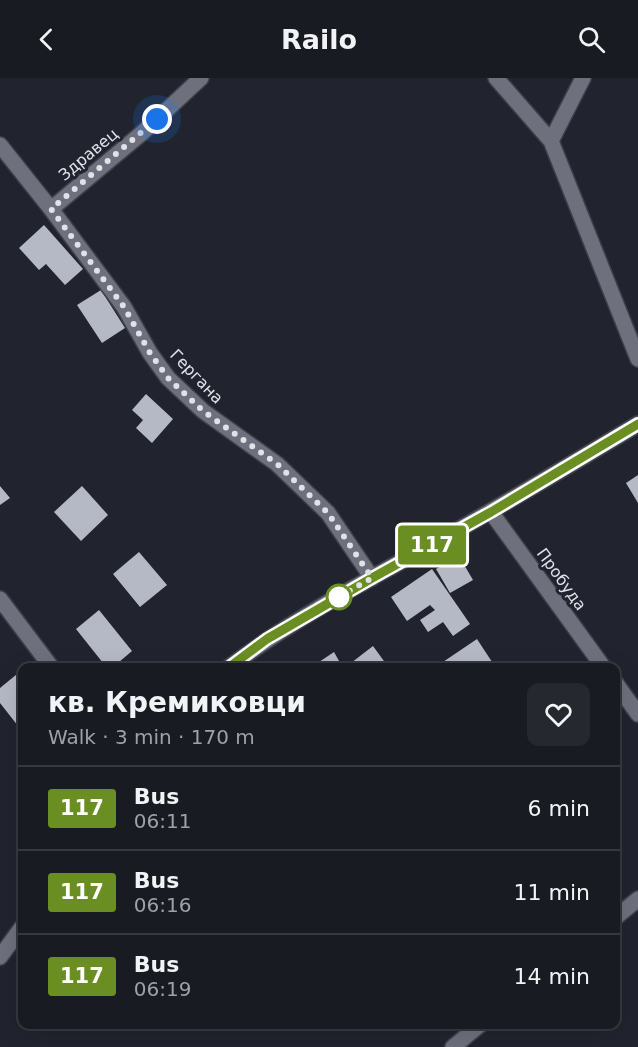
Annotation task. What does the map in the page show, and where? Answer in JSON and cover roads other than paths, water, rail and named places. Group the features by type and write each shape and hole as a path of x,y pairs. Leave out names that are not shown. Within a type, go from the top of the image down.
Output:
{"street":[{"name":"Здравец","path":"51,209 142,133 201,78"},
{"path":"495,78 551,141 638,359"},
{"path":"551,141 583,78"},
{"name":"Гергана","path":"0,145 124,307 150,353 168,378 203,411 277,464 328,513 372,578"},
{"path":"235,663 267,639 491,512 638,424"},
{"name":"Пробуда","path":"491,512 600,663"},
{"path":"0,599 48,663"},
{"path":"620,689 638,714"},
{"path":"620,914 638,899"},
{"path":"0,957 18,932"},
{"path":"453,1047 475,1029"}]}
